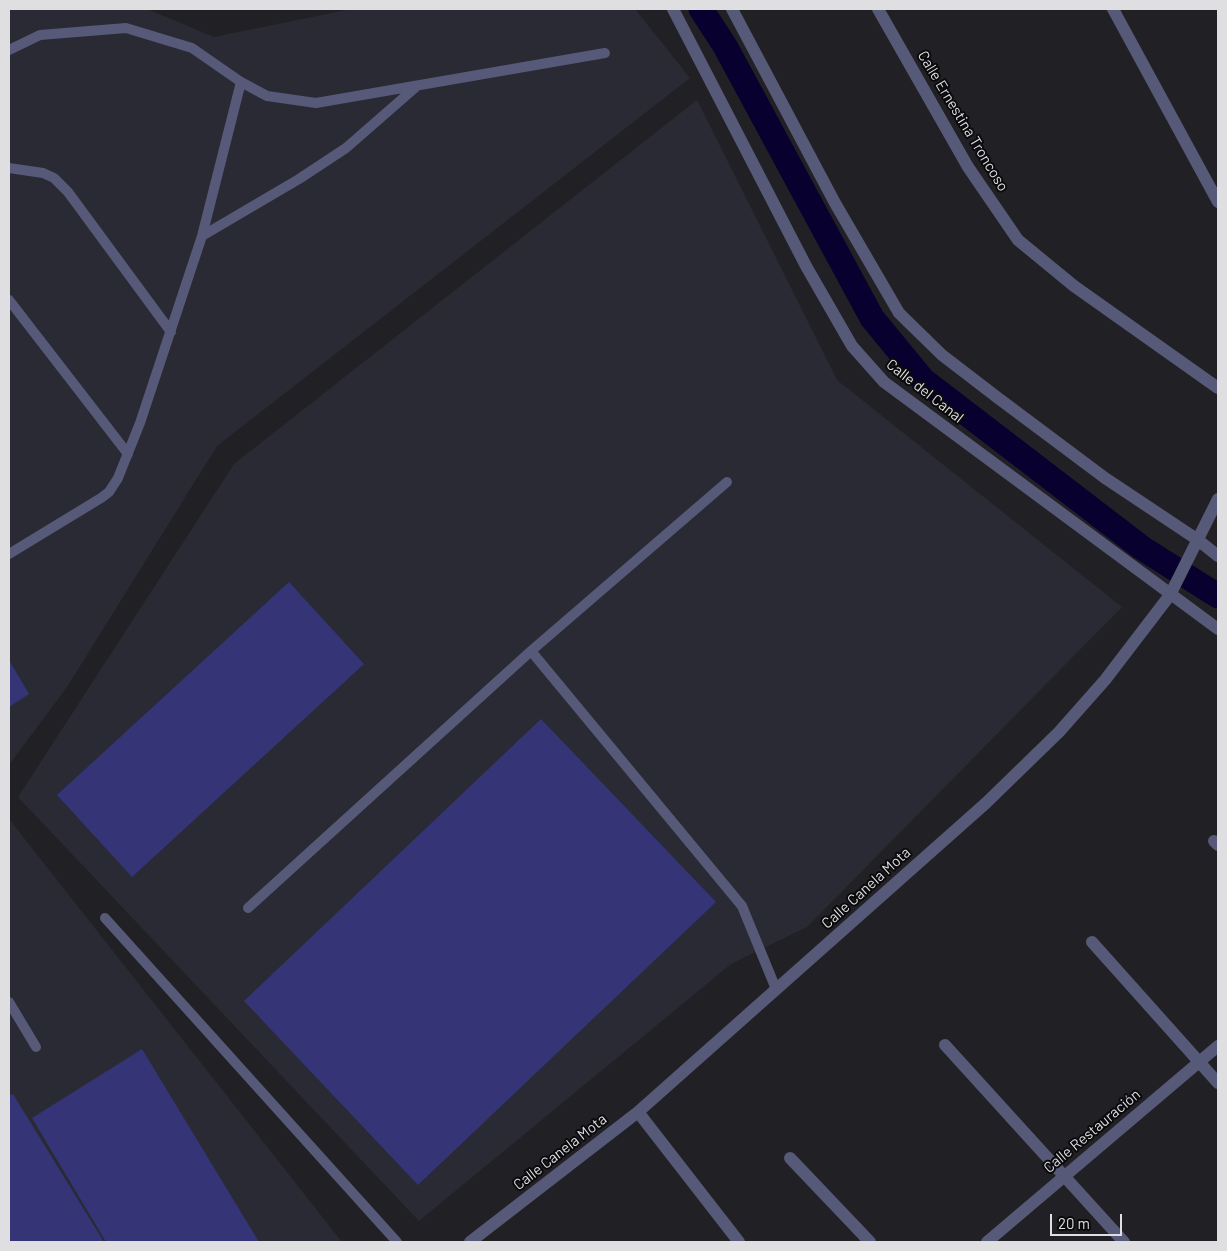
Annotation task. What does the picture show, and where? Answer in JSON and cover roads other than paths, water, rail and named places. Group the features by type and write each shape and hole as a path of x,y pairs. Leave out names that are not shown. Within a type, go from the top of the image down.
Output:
{"street":[{"name":"Calle del Canal","path":"673,9 806,266 852,346 884,382 1218,629"},
{"path":"732,9 835,203 899,313 942,355 998,398 1105,478 1198,540 1218,556"},
{"name":"Calle Ernestina Troncoso","path":"878,9 968,167 1018,240 1074,286 1218,388"},
{"path":"1113,9 1218,202"},
{"name":"Calle Canela Mota","path":"470,1242 638,1112 986,803 1060,732 1105,680 1170,595 1218,499"},
{"path":"1092,942 1218,1083"},
{"path":"945,1045 1124,1242"},
{"name":"Calle Restauración","path":"987,1242 1218,1046"},
{"path":"638,1112 739,1242"},
{"path":"790,1158 870,1242"}],"lane":[{"path":"9,50 40,35 126,28 192,48 241,82 267,96 316,103 606,53"},
{"path":"9,554 101,498 109,492 118,478 140,423 202,236 241,82"},
{"path":"202,236 299,179 346,148 418,85"},
{"path":"9,168 43,173 54,178 68,192 171,332"},
{"path":"9,300 128,454"},
{"path":"248,908 531,651 727,482"},
{"path":"531,651 742,906 776,989"},
{"path":"104,918 397,1242"},
{"path":"9,1002 36,1047"}],"waterway":[{"path":"701,9 725,46 872,318 923,380 1142,548 1218,596"}]}
